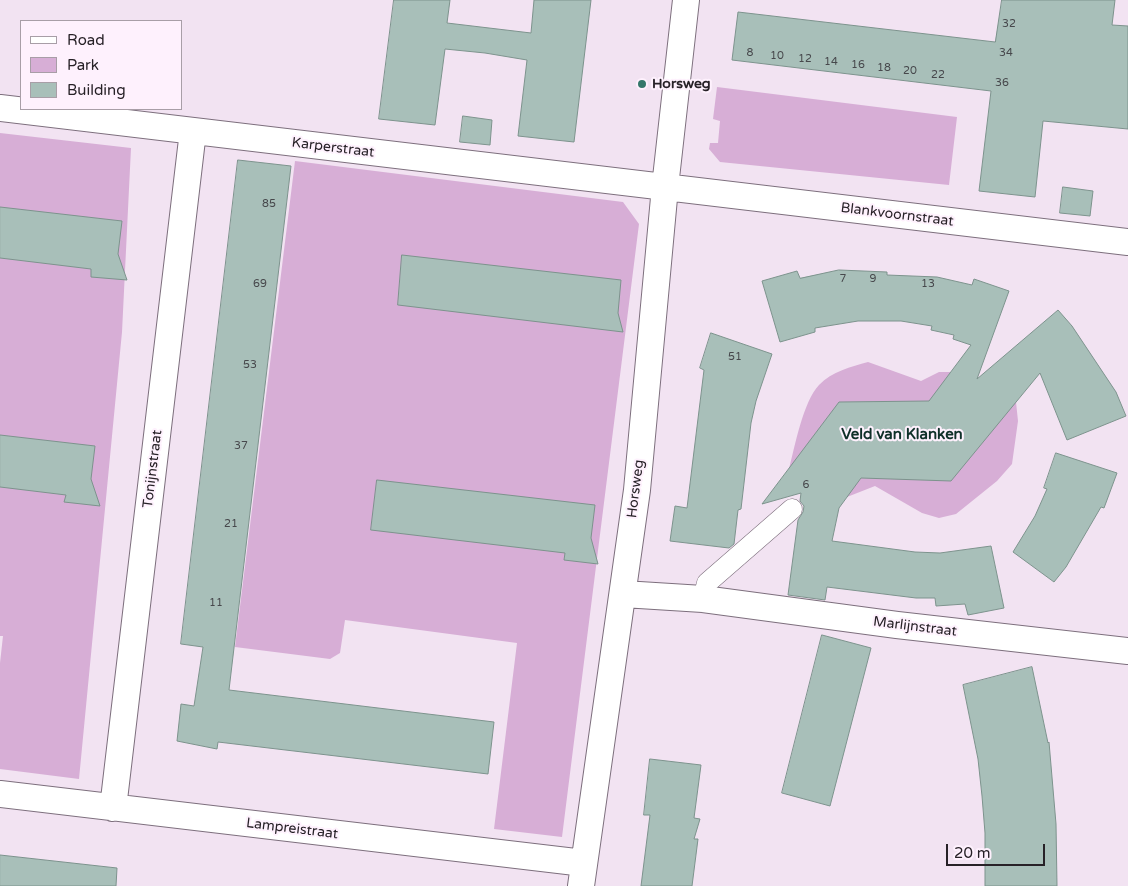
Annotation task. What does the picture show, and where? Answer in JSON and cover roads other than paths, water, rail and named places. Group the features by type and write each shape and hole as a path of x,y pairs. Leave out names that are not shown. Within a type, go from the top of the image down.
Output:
{"street":[{"name":"Horsweg","path":"583,875 637,490 665,187 686,0"},
{"name":"Karperstraat","path":"0,108 665,187"},
{"name":"Tonijnstraat","path":"113,808 193,131"},
{"name":"Blankvoornstraat","path":"665,187 1128,242"},
{"path":"702,599 707,583 792,509"},
{"name":"Marlijnstraat","path":"622,594 702,599 897,625 1128,651"},
{"name":"Lampreistraat","path":"0,794 113,808 583,875"}],"place":[{"name":"Horsweg","path":"642,84"}],"district":[{"name":"Veld van Klanken","path":"902,435"}]}
